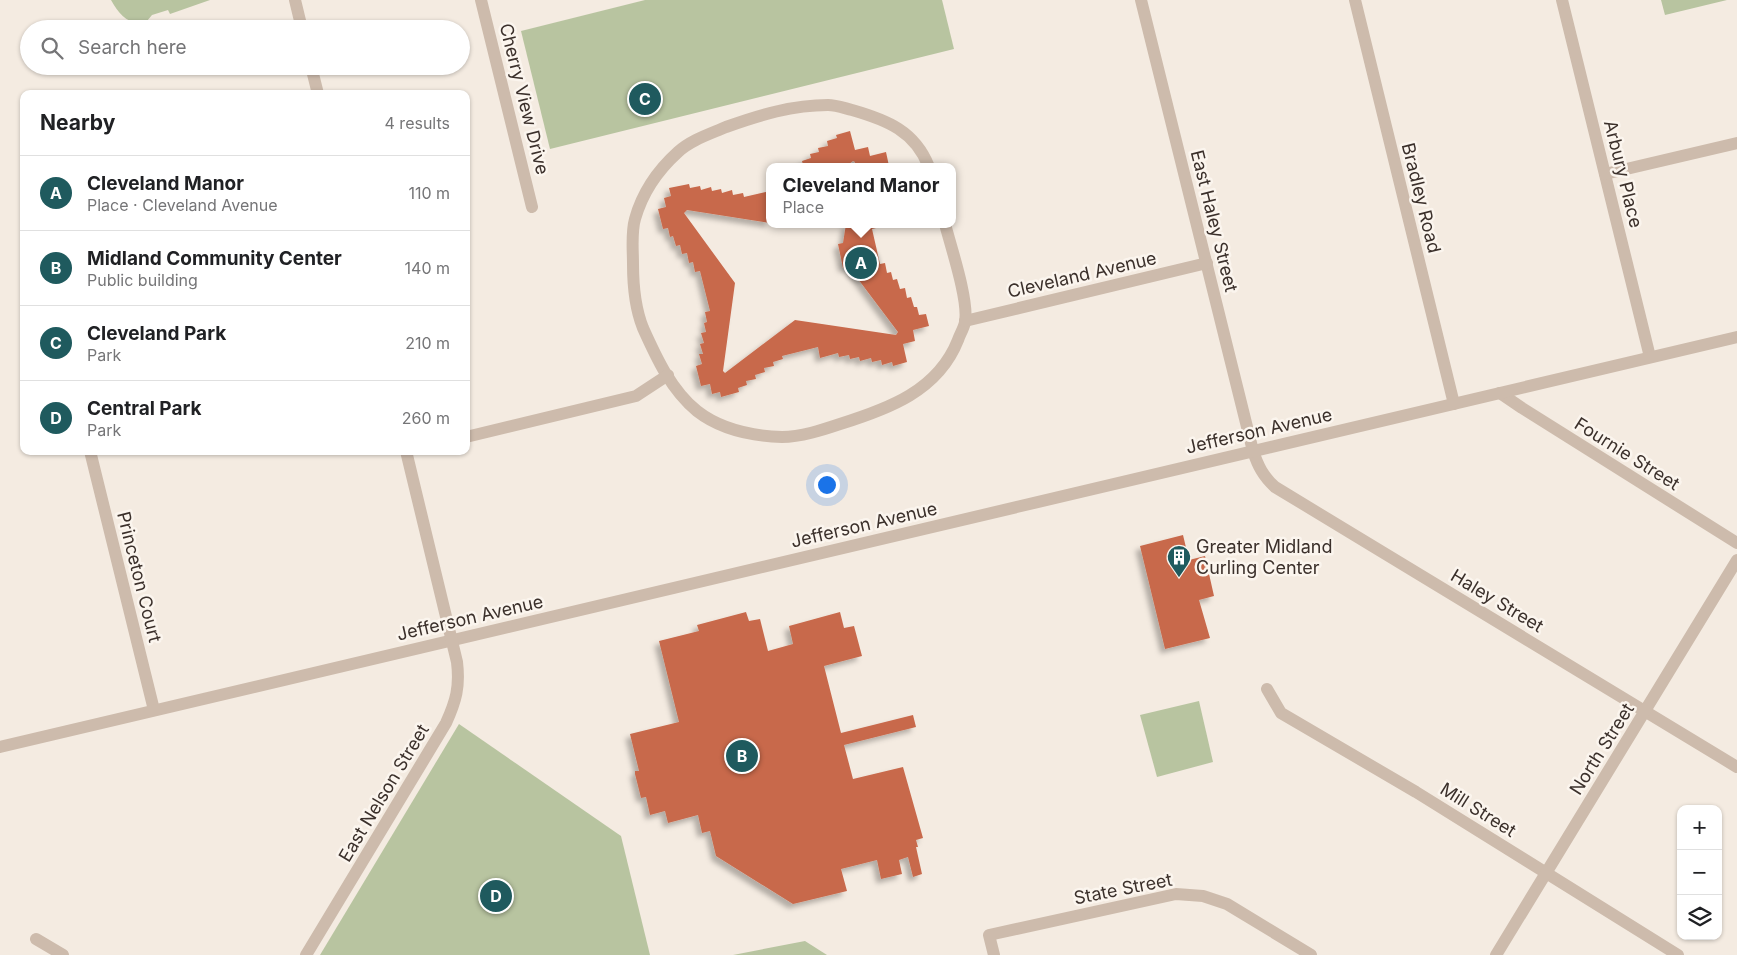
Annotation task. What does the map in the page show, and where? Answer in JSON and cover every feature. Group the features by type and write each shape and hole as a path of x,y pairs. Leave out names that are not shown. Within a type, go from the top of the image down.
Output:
{"street":[{"path":"295,0 300,20"},
{"name":"Cherry View Drive","path":"481,0 532,207"},
{"name":"East Haley Street","path":"1141,0 1252,451"},
{"name":"Bradley Road","path":"1355,0 1454,404"},
{"name":"Arbury Place","path":"1562,0 1650,357"},
{"path":"313,75 317,90"},
{"path":"927,163 924,155 909,135 880,118 831,105 786,108 739,122 704,136 679,151 660,171 644,195 635,221 632,242 636,299 642,325 676,390 698,412 724,426 751,434 784,437 822,430 872,414 911,396 933,378 953,352 965,321 963,296 946,228"},
{"path":"1605,174 1737,143"},
{"name":"Cleveland Avenue","path":"965,321 1207,263"},
{"name":"Jefferson Avenue","path":"0,747 1737,337"},
{"path":"470,436 636,396 668,375"},
{"name":"Fournie Street","path":"1500,393 1737,543"},
{"name":"Haley Street","path":"1252,451 1259,468 1275,487 1737,767"},
{"name":"Princeton Court","path":"91,455 154,710"},
{"name":"East Nelson Street","path":"306,955 446,723 455,702 458,677 452,640 408,455"},
{"name":"North Street","path":"1496,955 1737,560"},
{"name":"Mill Street","path":"1267,689 1281,713 1416,792 1678,955"},
{"name":"State Street","path":"994,955 989,935 1176,894 1203,896 1227,904 1311,955"},
{"path":"36,939 63,955"}],"green space":[{"path":"111,0 210,0 170,14 168,10 152,15 148,20 129,20 118,11"},
{"path":"645,0 942,0 954,49 550,149 521,31"},
{"path":"1661,0 1727,0 1665,15"},
{"path":"1199,701 1213,762 1157,777 1140,715"},
{"path":"459,724 621,836 650,955 320,955"},
{"path":"805,941 827,955 733,955"}],"building":[{"path":"850,131 855,150 868,147 870,156 886,152 888,163 855,163 853,161 850,163 802,163 802,161 811,158 810,154 819,152 818,148 828,146 827,141 837,138 836,135"},
{"path":"689,184 690,188 700,186 701,190 711,187 712,191 721,189 722,193 732,190 733,195 743,193 744,197 766,192 766,222 687,210 684,213 735,283 723,371 725,373 795,320 896,335 898,332 849,267 843,268 838,244 843,243 845,228 876,228 872,229 880,264 885,263 887,273 891,272 893,280 897,279 900,289 905,288 907,298 911,297 919,315 926,314 929,326 913,330 915,341 903,344 907,362 893,366 892,362 882,365 881,360 872,362 871,358 860,361 859,357 850,359 849,355 839,357 838,353 820,358 818,347 782,356 783,359 773,362 774,366 764,368 765,372 755,375 756,379 746,381 747,385 738,388 739,392 721,397 720,392 712,394 710,384 701,386 696,366 702,364 699,354 703,354 700,344 704,343 701,333 706,332 704,323 707,322 705,312 710,311 700,271 695,272 693,262 689,263 687,253 682,254 680,245 676,246 673,236 670,237 668,228 663,229 658,209 666,207 664,198 671,196 669,188"},
{"name":"Greater Midland Curling Center","path":"1183,535 1189,560 1205,556 1214,596 1199,600 1210,638 1165,649 1140,546"},
{"path":"746,612 749,621 760,619 768,651 793,644 789,626 840,612 844,628 854,626 862,656 824,666 841,733 913,715 916,727 844,745 853,779 903,767 923,838 916,840 922,874 913,877 908,857 899,860 902,874 881,879 877,860 841,869 847,891 793,904 716,856 710,831 702,833 698,815 668,823 665,811 650,815 646,797 641,798 635,774 635,771 639,771 630,734 679,722 659,641 699,631 697,625"}],"place":[{"name":"Cleveland Park","path":"645,99"},
{"name":"Cleveland Manor","path":"861,263"},
{"name":"Greater Midland Curling Center","path":"1179,578"},
{"name":"Midland Community Center","path":"742,756"},
{"name":"Central Park","path":"496,896"}]}
